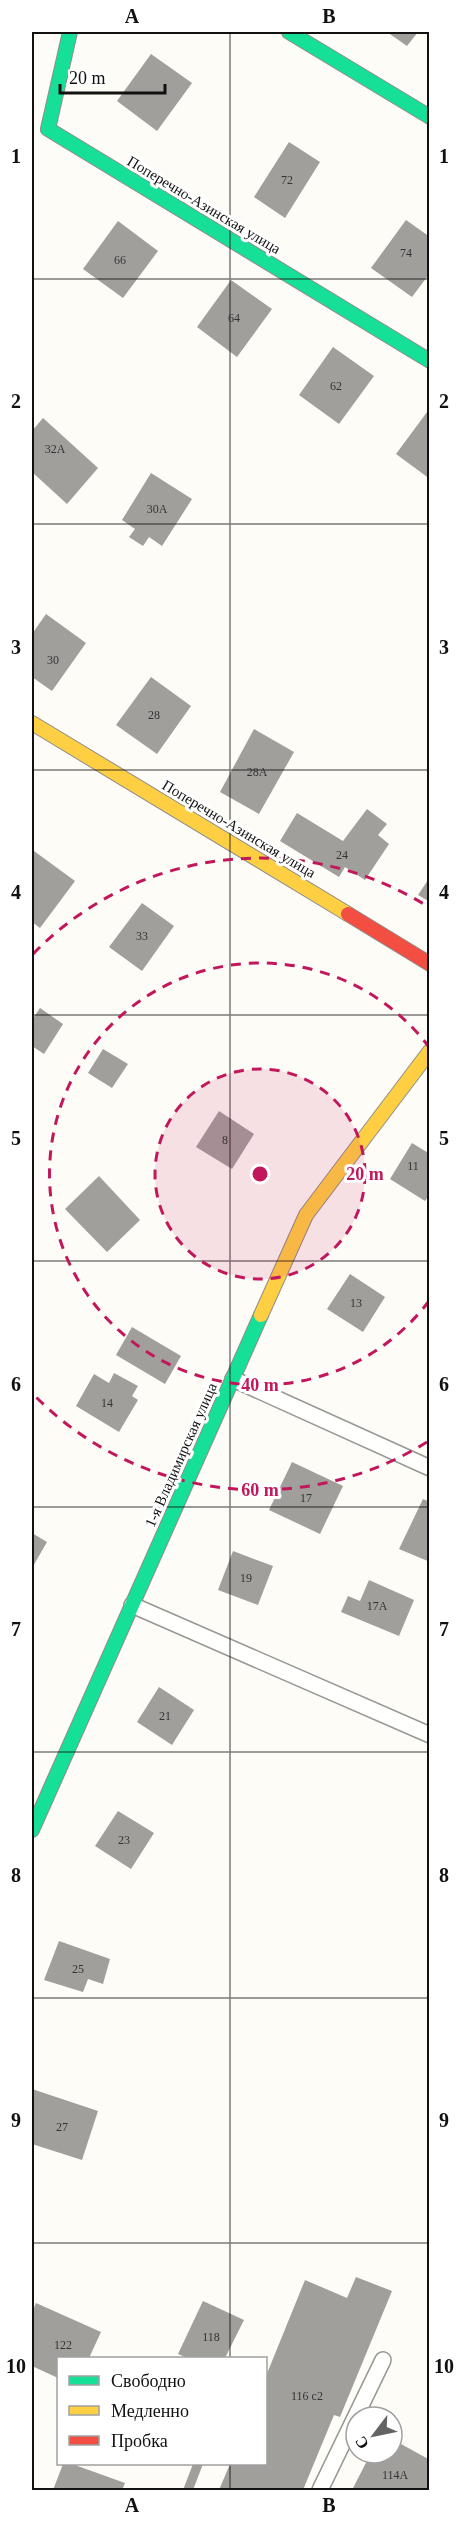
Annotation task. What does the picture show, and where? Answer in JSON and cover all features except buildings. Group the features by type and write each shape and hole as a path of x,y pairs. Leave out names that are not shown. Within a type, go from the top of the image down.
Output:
{"street":[{"name":"Поперечно-Азинская улица","path":"70,32 48,129 429,361"},
{"path":"289,32 429,117"},
{"name":"Поперечно-Азинская улица","path":"32,723 429,964"},
{"name":"1-я Владимирская улица","path":"32,1830 306,1215 429,1051"}],"lane":[{"path":"232,1379 429,1468"},
{"path":"132,1605 429,1735"},
{"path":"320,2490 383,2360"}],"traffic: fast":[{"path":"70,32 48,129 430,361"},
{"path":"289,32 430,117"},
{"path":"32,1830 261,1315"}],"traffic: slow":[{"path":"32,723 348,914"},
{"path":"261,1315 306,1215 430,1051"}],"traffic: jam":[{"path":"348,914 430,964"}]}
